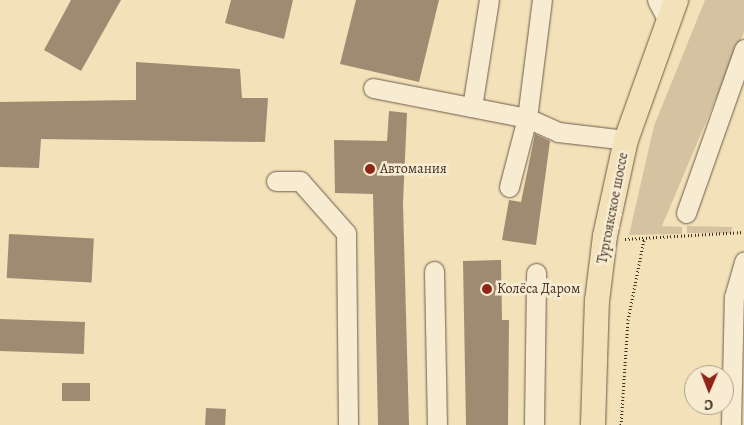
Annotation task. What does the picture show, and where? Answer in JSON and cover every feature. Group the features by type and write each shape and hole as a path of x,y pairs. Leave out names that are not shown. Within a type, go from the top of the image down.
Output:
{"main road":[{"name":"Тургоякское шоссе","path":"593,425 597,302 605,236 626,140 672,10"}],"lane":[{"path":"472,107 489,0"},
{"path":"509,187 527,118 542,0"},
{"path":"657,0 672,10"},
{"path":"686,213 744,49"},
{"path":"373,88 527,118 558,132 626,140"},
{"path":"276,181 300,181 346,233 348,425"},
{"path":"731,425 734,297 744,261"},
{"path":"434,271 437,425"},
{"path":"534,425 536,273"}],"path":[{"path":"625,239 744,232"},
{"path":"621,425 628,320 644,239"}],"shaded area":[{"path":"705,0 744,0 744,32 662,226 682,227 682,234 629,235 654,126"},
{"path":"687,226 732,227 731,233 687,233"}],"building":[{"path":"71,0 121,0 81,71 44,50"},
{"path":"231,0 293,0 284,39 225,23"},
{"path":"356,0 439,0 419,82 340,64"},
{"path":"136,62 240,69 242,98 268,98 265,142 41,139 39,168 0,167 0,102 136,100"},
{"path":"389,111 407,113 403,203 409,425 378,425 373,194 335,193 334,140 387,141"},
{"path":"535,134 550,141 536,245 502,240 509,200 521,202"},
{"path":"9,234 94,238 92,282 7,278"},
{"path":"501,260 502,320 509,320 508,425 466,425 463,261"},
{"path":"0,319 85,322 84,354 0,351"},
{"path":"62,383 90,383 90,401 62,401"},
{"path":"206,408 226,409 225,425 205,425"}],"place":[{"name":"Автомания","path":"370,169"},
{"name":"Колёса Даром","path":"487,289"}]}
